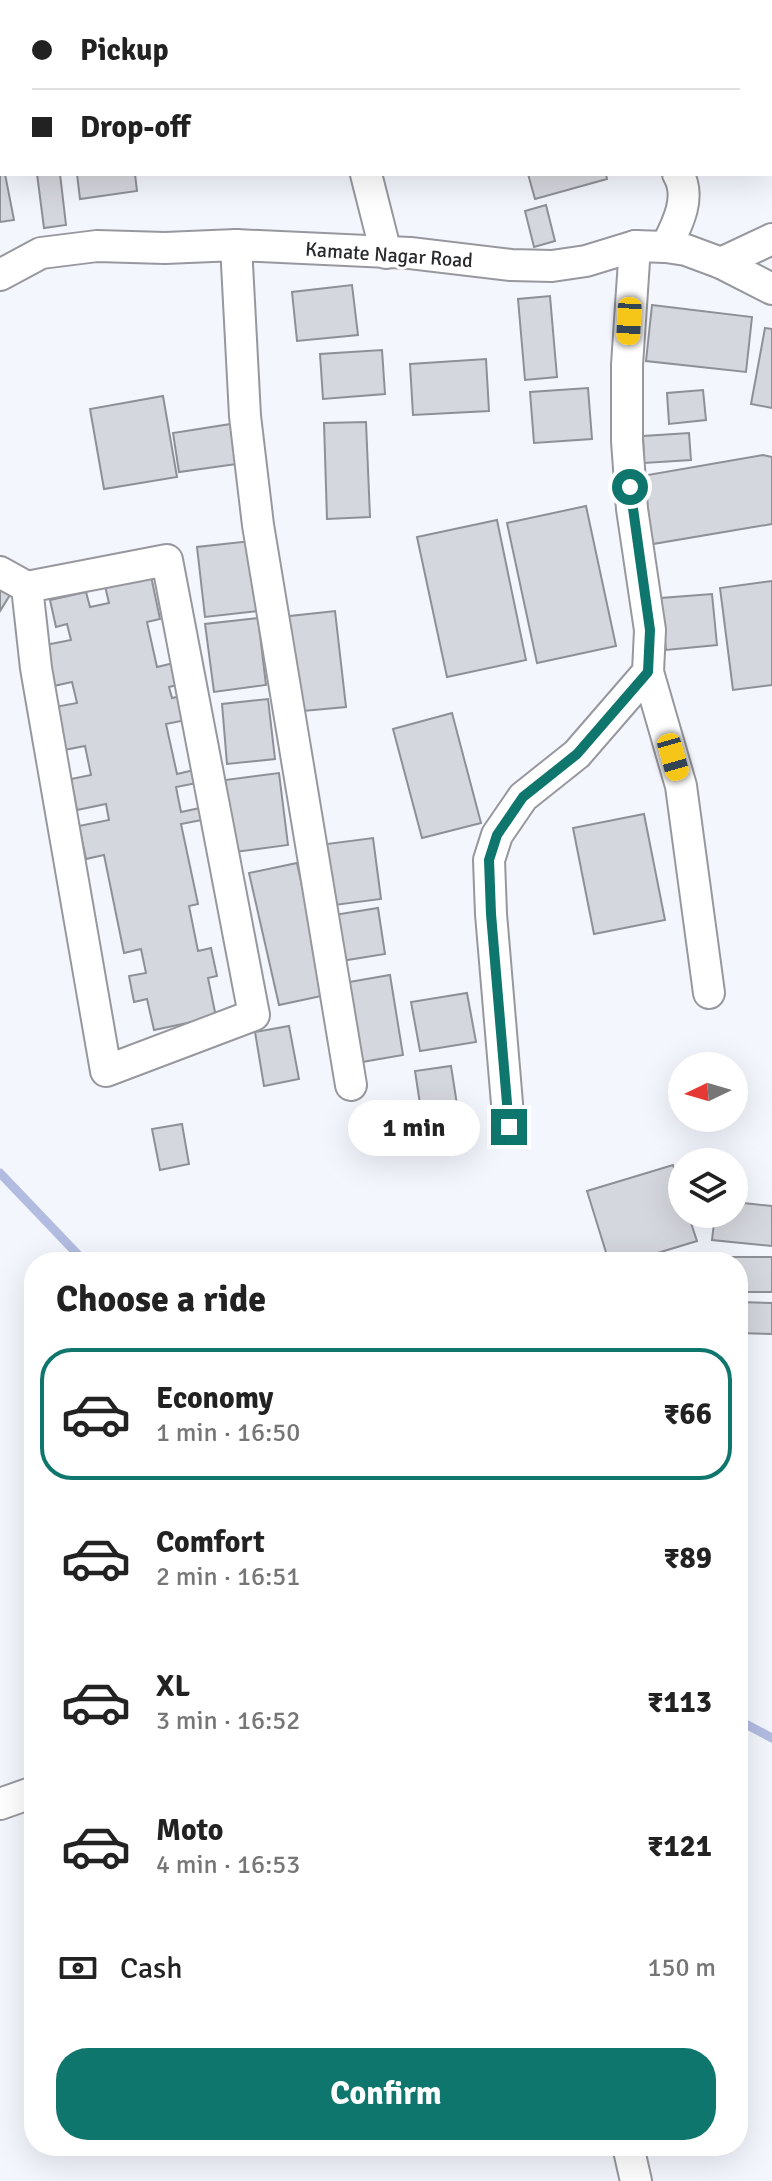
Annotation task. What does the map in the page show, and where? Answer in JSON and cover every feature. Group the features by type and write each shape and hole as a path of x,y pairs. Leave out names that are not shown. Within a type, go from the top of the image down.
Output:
{"street":[{"path":"367,176 386,253"},
{"path":"666,247 682,217 683,182 679,176"},
{"path":"721,263 772,239"},
{"path":"236,245 245,416 258,525 351,1085"},
{"name":"Kamate Nagar Road","path":"1,272 41,253 97,246 165,248 236,245 552,266 586,261 635,246 686,250 721,263 772,289"},
{"path":"635,246 627,365 627,441 632,509 650,630 648,672 681,786 709,993"},
{"path":"0,572 27,587 167,560 254,1015 106,1071 36,668 27,587"},
{"path":"509,1127 489,860 497,835 523,797 577,754 648,672"},
{"path":"0,1804 24,1796"},
{"path":"630,2156 636,2181"}],"building":[{"path":"0,176 5,176 14,220 0,222"},
{"path":"37,176 60,176 66,225 44,228"},
{"path":"77,176 135,176 137,191 80,199"},
{"path":"529,176 606,176 607,179 535,199"},
{"path":"546,205 555,241 534,247 525,211"},
{"path":"352,285 358,335 297,341 292,292"},
{"path":"550,296 557,377 525,380 518,299"},
{"path":"652,305 752,317 746,372 646,361"},
{"path":"765,328 772,329 772,408 751,404"},
{"path":"382,350 385,394 323,399 320,354"},
{"path":"486,359 489,411 413,415 410,364"},
{"path":"588,388 592,439 534,443 530,392"},
{"path":"703,390 706,420 669,424 667,393"},
{"path":"163,396 177,477 104,489 90,409"},
{"path":"366,422 370,517 327,519 324,423"},
{"path":"237,423 244,463 179,472 173,433"},
{"path":"689,433 691,460 644,463 643,436"},
{"path":"763,455 772,457 772,524 653,544 642,476"},
{"path":"586,506 616,646 537,663 507,523"},
{"path":"497,520 526,660 447,677 417,537"},
{"path":"251,541 259,611 205,617 197,547"},
{"path":"151,576 160,619 147,622 157,667 178,662 182,684 169,687 172,698 186,695 191,719 166,724 177,774 194,770 197,783 176,787 181,812 200,808 202,820 181,824 198,904 189,906 198,951 211,948 217,976 208,978 216,1017 154,1030 147,999 134,1002 129,976 146,973 141,949 124,953 104,855 86,859 79,826 109,820 106,804 77,810 71,779 91,775 85,746 64,750 55,707 77,703 72,682 49,687 40,646 71,640 67,624 56,627 50,600 86,592 90,607 109,603 105,586"},
{"path":"772,581 772,685 733,690 720,588"},
{"path":"0,588 10,595 0,611"},
{"path":"712,594 717,645 666,650 661,598"},
{"path":"335,611 346,707 292,712 281,617"},
{"path":"258,618 266,685 214,692 205,624"},
{"path":"268,699 275,759 227,764 222,704"},
{"path":"452,713 481,823 422,838 393,729"},
{"path":"279,773 288,845 235,852 225,780"},
{"path":"644,814 665,920 594,934 573,828"},
{"path":"373,838 381,899 327,906 319,845"},
{"path":"297,863 326,995 279,1005 249,873"},
{"path":"378,908 385,954 341,961 334,915"},
{"path":"390,975 403,1055 362,1062 349,982"},
{"path":"467,993 476,1042 420,1051 411,1002"},
{"path":"289,1026 299,1079 264,1086 255,1032"},
{"path":"451,1066 458,1111 422,1117 415,1071"},
{"path":"182,1124 189,1164 160,1170 152,1129"},
{"path":"668,1167 668,1228 693,1228 697,1241 661,1252 606,1252 587,1191"},
{"path":"748,1203 772,1206 772,1246 712,1240 713,1228 748,1228"},
{"path":"748,1257 772,1257 772,1292 748,1292"},
{"path":"748,1302 772,1303 772,1334 748,1333"}],"waterway":[{"path":"0,1173 75,1252"},
{"path":"748,1725 772,1738"}],"route":[{"path":"509,1127 489,860 497,835 523,797 577,754 648,672 650,630 630,487"}]}
